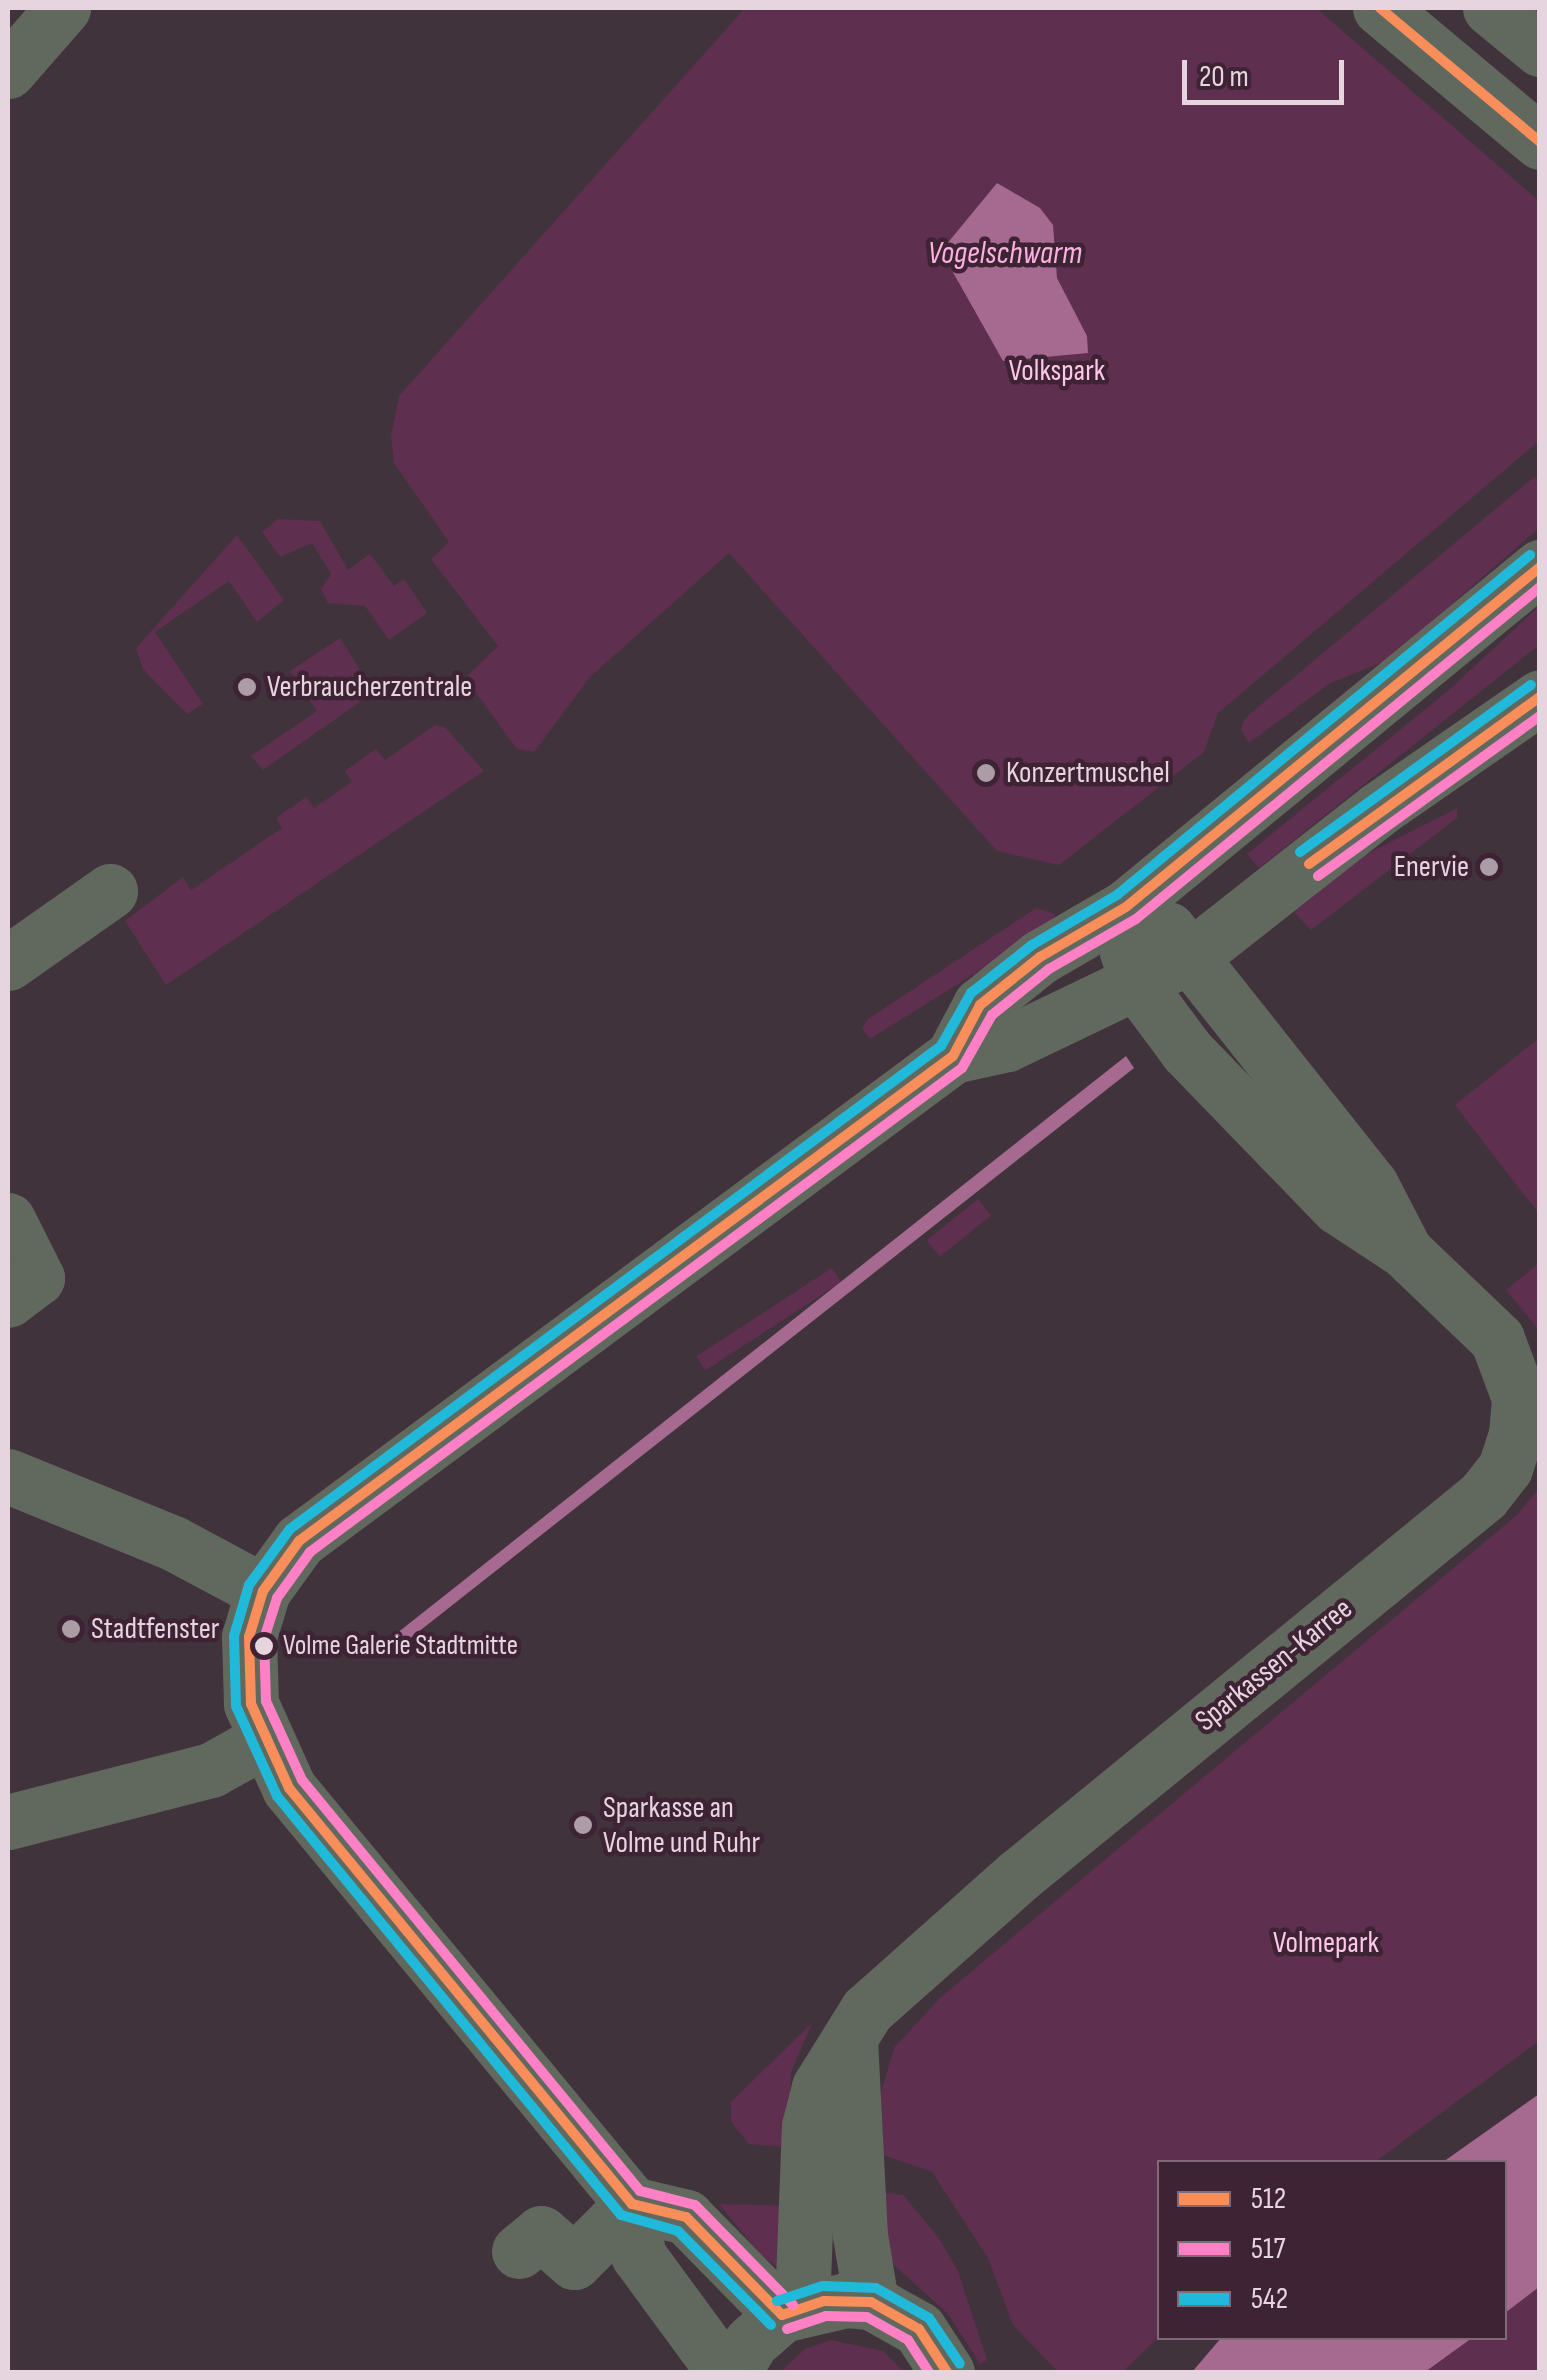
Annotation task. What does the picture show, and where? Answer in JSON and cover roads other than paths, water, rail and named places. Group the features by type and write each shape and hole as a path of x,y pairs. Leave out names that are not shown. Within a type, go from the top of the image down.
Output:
{"street":[{"path":"1380,8 1540,142"},
{"path":"1490,8 1540,49"},
{"path":"724,2372 638,2255 632,2204 379,1903 289,1788 263,1741 248,1672 249,1637 263,1591 299,1541 952,1056 980,1005 1040,957 1126,907 1540,567"},
{"path":"952,1056 1008,1044 1138,986 1193,955 1377,810 1540,697"},
{"path":"8,963 110,890"},
{"path":"1126,907 1128,952 1138,986"},
{"name":"Sparkassen-Karree","path":"1126,907 1158,921 1193,955 1371,1185 1404,1250"},
{"name":"Sparkassen-Karree","path":"792,2311 809,2126 819,2087 884,1990 1483,1496 1505,1468 1519,1398 1511,1365 1474,1313 1404,1250 1338,1207 1187,1051 1138,986"},
{"path":"8,1220 36,1278 8,1300"},
{"path":"8,1476 173,1543 263,1591"},
{"path":"8,1822 212,1770 263,1741"},
{"path":"850,2039 860,2235 870,2302"},
{"path":"518,2251 541,2234 574,2262 632,2204"},
{"path":"632,2204 686,2217 792,2311"},
{"path":"732,2372 751,2342 792,2311 870,2302 919,2329 948,2372"}],"water":[{"name":"Vogelschwarm","path":"997,183 1040,208 1053,225 1057,278 1087,336 1088,353 1003,361 941,251"},
{"path":"1126,1056 1134,1068 389,1655 382,1645"},
{"path":"1539,2094 1539,2287 1507,2311 1507,2160 1446,2160"},
{"path":"1219,2340 1469,2340 1425,2372 1192,2372"}],"place":[{"name":"Verbraucherzentrale","path":"247,687"},
{"name":"Konzertmuschel","path":"986,773"},
{"name":"Enervie","path":"1489,867"},
{"name":"Stadtfenster","path":"71,1629"},
{"name":"Volme Galerie Stadtmitte","path":"264,1646"},
{"name":"Sparkasse an Volme und Ruhr","path":"583,1825"}],"park label":[{"name":"Volkspark","path":"1057,371"},
{"name":"Volmepark","path":"1326,1943"}]}
